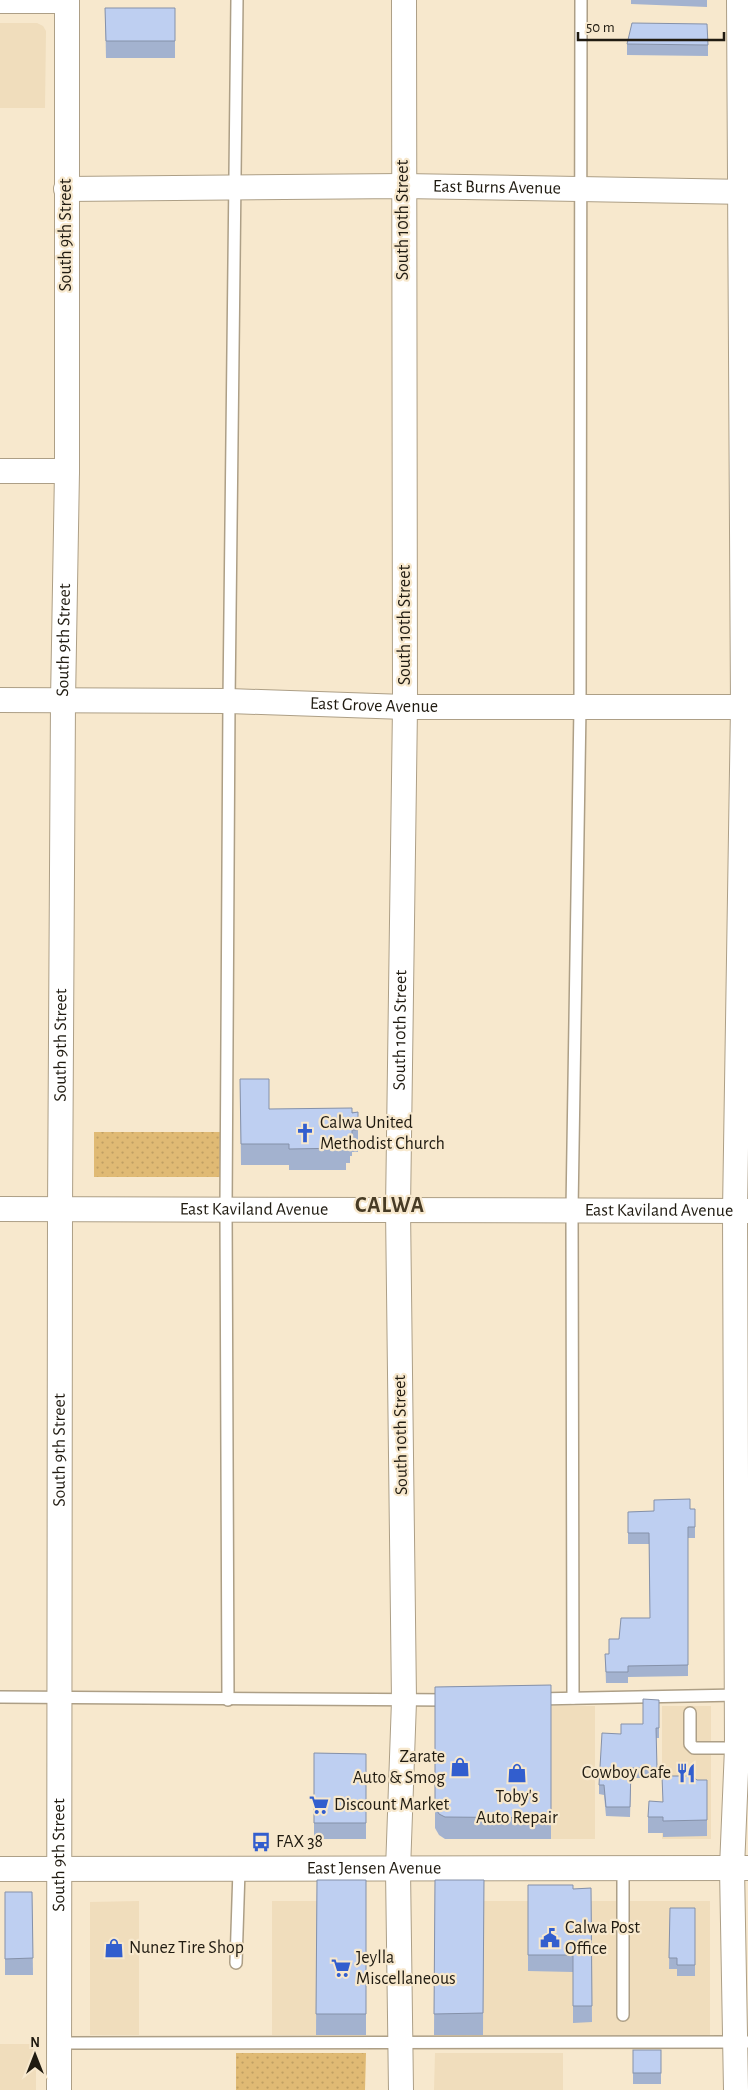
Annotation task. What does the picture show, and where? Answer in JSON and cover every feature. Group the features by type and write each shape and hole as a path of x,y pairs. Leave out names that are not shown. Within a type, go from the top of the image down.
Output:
{"street":[{"path":"0,0 68,0"},
{"name":"South 9th Street","path":"59,2090 60,1210 63,701 68,471 66,189 68,0"},
{"name":"South 10th Street","path":"401,2090 402,2042 398,1870 404,1701 398,1209 405,707 404,0"},
{"path":"736,2090 742,2042 737,1748 743,1695 742,1211 746,707 743,192 739,0"},
{"name":"East Burns Avenue","path":"66,189 403,186 743,192"},
{"path":"0,471 68,471"},
{"name":"East Grove Avenue","path":"0,700 229,701 405,707 746,707"},
{"name":"East Kaviland Avenue","path":"0,1209 226,1208 742,1211"},
{"name":"East Jensen Avenue","path":"0,1869 398,1870 740,1868"}],"lane":[{"path":"228,1700 226,1208 229,701 237,0"},
{"path":"573,1698 572,1210 580,707 581,0"},
{"path":"524,1699 743,1695"},
{"path":"0,1697 228,1700 464,1700"},
{"path":"690,1713 690,1744 694,1748 737,1748"},
{"path":"623,1869 623,2015"},
{"path":"236,1962 239,1870"},
{"path":"59,2044 742,2042"}],"shaded area":[{"path":"0,23 37,23 43,26 46,31 45,108 0,108"},
{"path":"94,1132 223,1132 223,1177 94,1177"},
{"path":"551,1706 595,1706 595,1839 551,1839"},
{"name":"Cowboy Cafe","path":"662,1706 711,1706 711,1839 662,1839"},
{"path":"139,1901 139,2035 90,2035 90,1902"},
{"path":"272,1901 317,1901 316,2035 272,2035"},
{"path":"484,1901 710,1901 710,2035 483,2035"},
{"path":"0,2044 36,2044 36,2090 0,2090"},
{"path":"236,2053 366,2053 365,2090 236,2090"},
{"path":"435,2053 563,2053 563,2090 434,2090"}],"building":[{"path":"105,8 175,8 175,41 106,41"},
{"path":"632,23 707,24 708,45 627,44"},
{"path":"240,1079 269,1079 269,1109 352,1108 352,1113 358,1112 358,1130 352,1130 350,1142 346,1142 346,1148 289,1149 289,1144 241,1144"},
{"path":"690,1499 690,1509 695,1509 695,1527 688,1527 688,1665 628,1666 628,1672 606,1672 605,1654 609,1654 609,1639 619,1639 621,1618 650,1618 649,1533 628,1533 628,1512 654,1511 654,1500"},
{"path":"551,1685 551,1818 445,1817 439,1814 435,1807 435,1687"},
{"path":"643,1699 659,1700 659,1728 656,1728 657,1768 631,1768 630,1807 606,1807 604,1785 599,1785 602,1733 621,1734 621,1724 643,1724"},
{"path":"314,1753 366,1754 366,1823 314,1823"},
{"path":"662,1776 692,1776 697,1780 707,1780 707,1820 663,1821 663,1817 648,1817 649,1801 663,1802"},
{"name":"Jeylla Miscellaneous","path":"317,1880 366,1880 366,2014 316,2014"},
{"path":"435,1880 484,1880 483,2013 434,2014"},
{"path":"528,1885 573,1885 573,1889 591,1888 592,2006 573,2006 573,1955 528,1955"},
{"path":"5,1892 32,1892 33,1958 5,1959"},
{"path":"670,1908 695,1908 695,1965 677,1965 677,1958 669,1958"},
{"path":"633,2050 661,2050 661,2073 633,2073"}],"place":[{"name":"Calwa United Methodist Church","path":"305,1133"},
{"name":"Zarate Auto & Smog","path":"460,1767"},
{"name":"Toby's Auto Repair","path":"517,1773"},
{"name":"Cowboy Cafe","path":"686,1773"},
{"name":"Discount Market","path":"319,1805"},
{"name":"FAX 38","path":"261,1842"},
{"name":"Calwa Post Office","path":"550,1938"},
{"name":"Nunez Tire Shop","path":"114,1948"},
{"name":"Jeylla Miscellaneous","path":"341,1968"}],"district":[{"name":"CALWA","path":"390,1205"}]}
